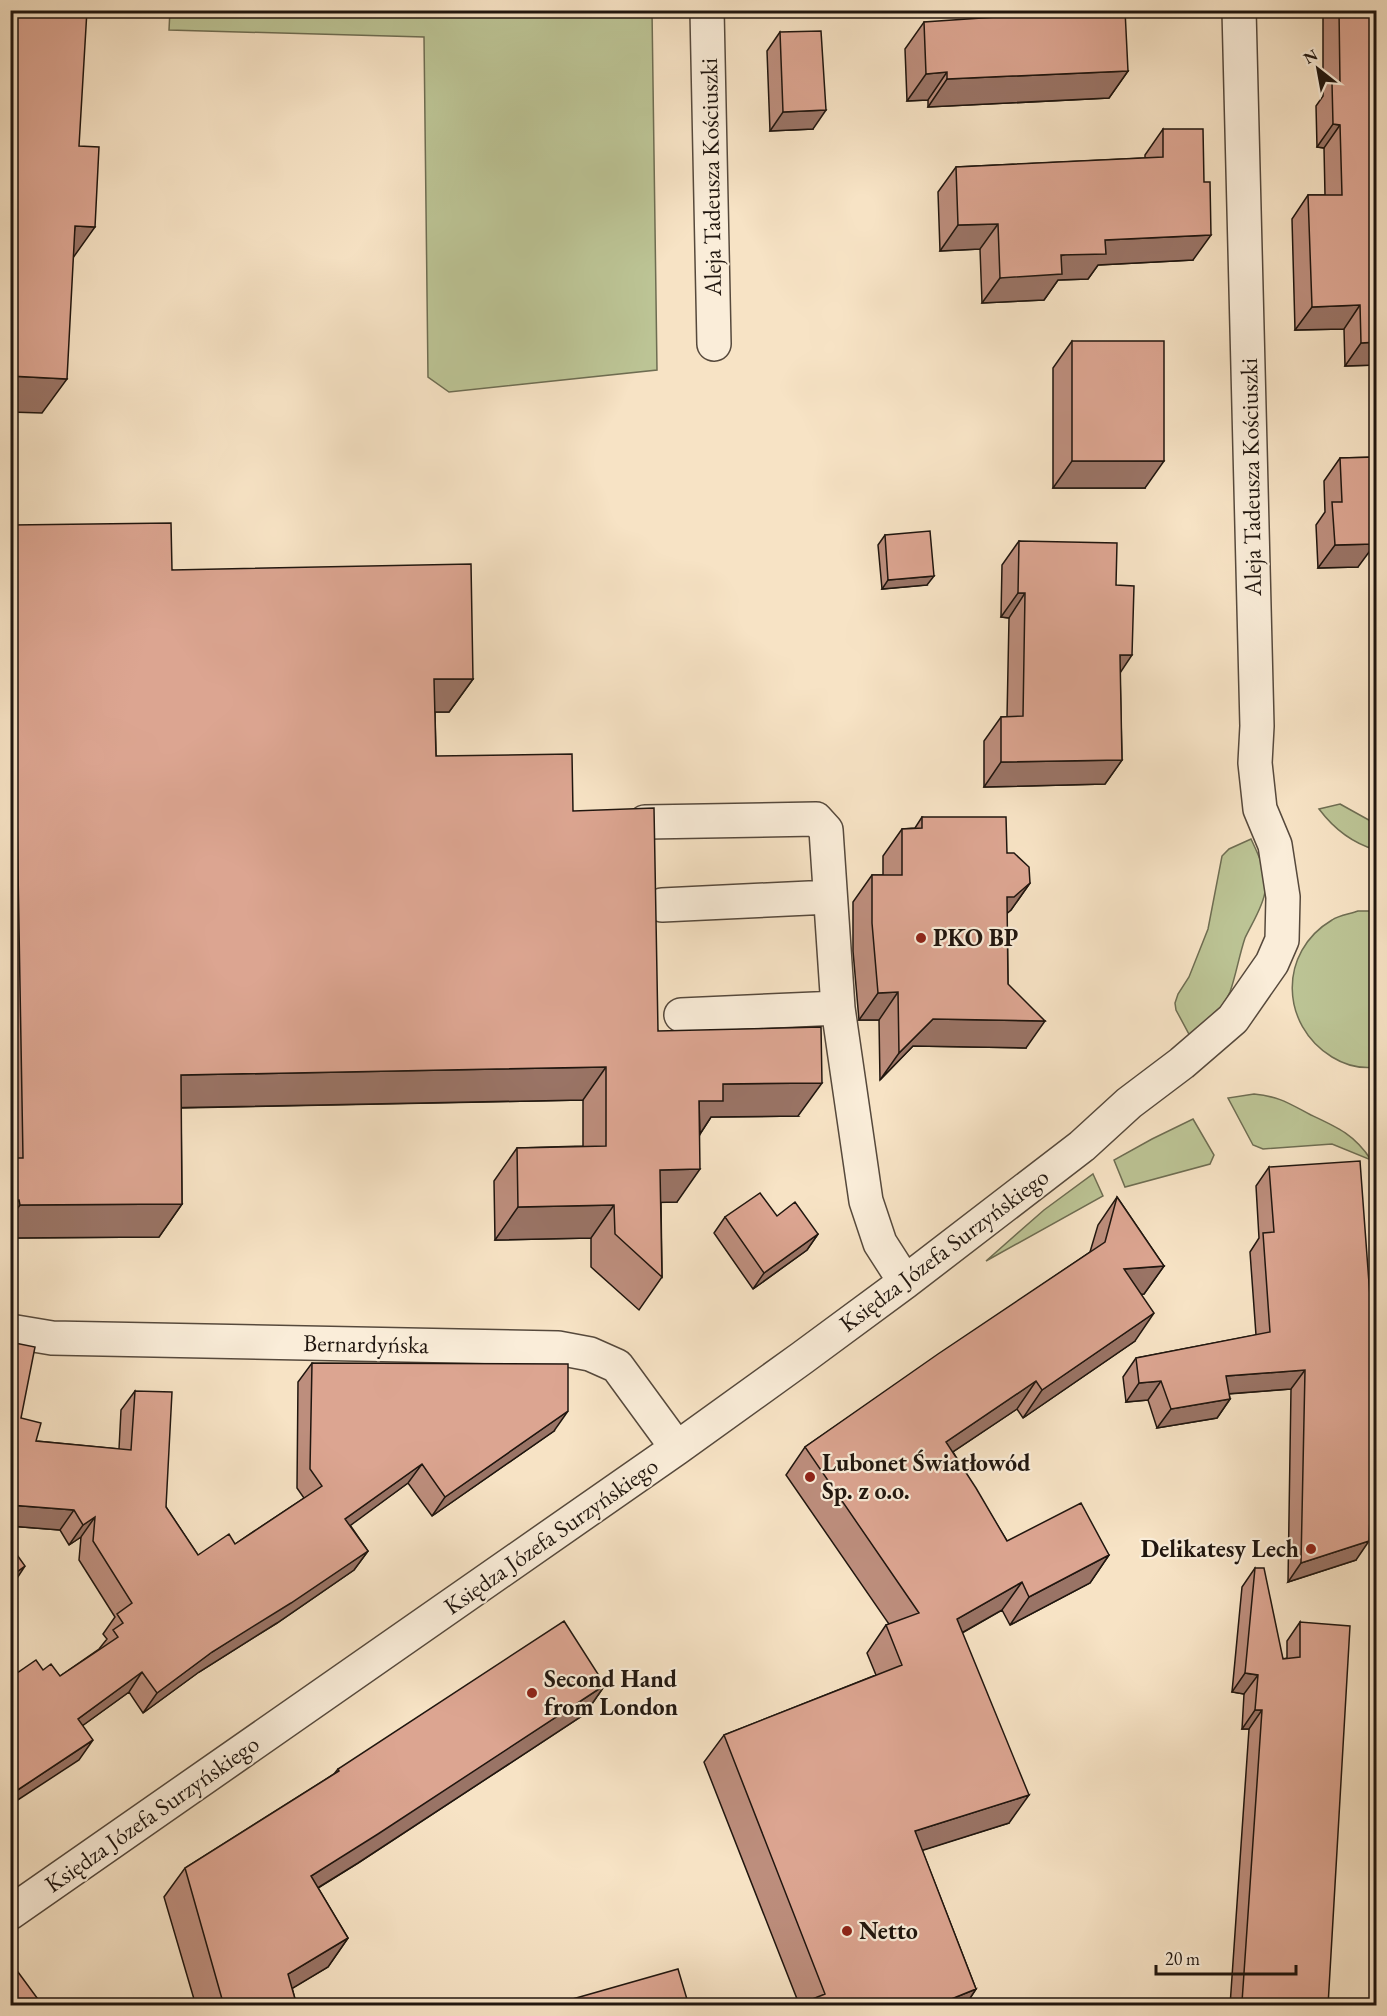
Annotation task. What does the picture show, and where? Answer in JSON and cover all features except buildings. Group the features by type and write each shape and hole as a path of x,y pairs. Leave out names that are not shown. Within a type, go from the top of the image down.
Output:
{"street":[{"name":"Aleja Tadeusza Kościuszki","path":"707,10 714,344"},
{"name":"Aleja Tadeusza Kościuszki","path":"1239,10 1257,726 1255,763 1260,809 1275,844 1283,897 1277,951"},
{"path":"645,822 816,819 826,830 838,1008 866,1201 880,1244 905,1282"},
{"path":"662,905 830,897"},
{"name":"Księdza Józefa Surzyńskiego","path":"10,1912 677,1448 905,1282 1082,1146 1129,1103 1182,1063 1233,1019 1277,951"},
{"path":"681,1015 838,1008"},
{"name":"Bernardyńska","path":"10,1331 52,1338 558,1348 590,1354 617,1366 677,1448"}],"green space":[{"path":"170,10 652,11 657,370 449,392 428,377 424,37 169,30"},
{"path":"1340,804 1376,824 1376,850 1344,834 1319,809"},
{"path":"1251,839 1264,871 1265,891 1262,902 1245,938 1227,999 1213,1016 1190,1036 1176,1010 1175,1003 1189,977 1208,929 1222,856 1229,849"},
{"path":"1358,911 1376,911 1376,1067 1359,1067 1342,1062 1315,1043 1302,1027 1295,1008 1292,988 1295,969 1302,950 1314,934 1335,918"},
{"path":"1254,1094 1284,1101 1337,1128 1359,1144 1371,1160 1332,1144 1263,1149 1253,1145 1228,1098"},
{"path":"1193,1119 1214,1155 1210,1164 1125,1187 1114,1160"},
{"path":"1093,1174 1103,1196 986,1261 1044,1210"}],"place":[{"name":"PKO BP","path":"921,938"},
{"name":"Lubonet Światłowód Sp. z o.o.","path":"810,1477"},
{"name":"Delikatesy Lech","path":"1311,1549"},
{"name":"Second Hand from London","path":"532,1693"},
{"name":"Netto","path":"847,1931"}]}
